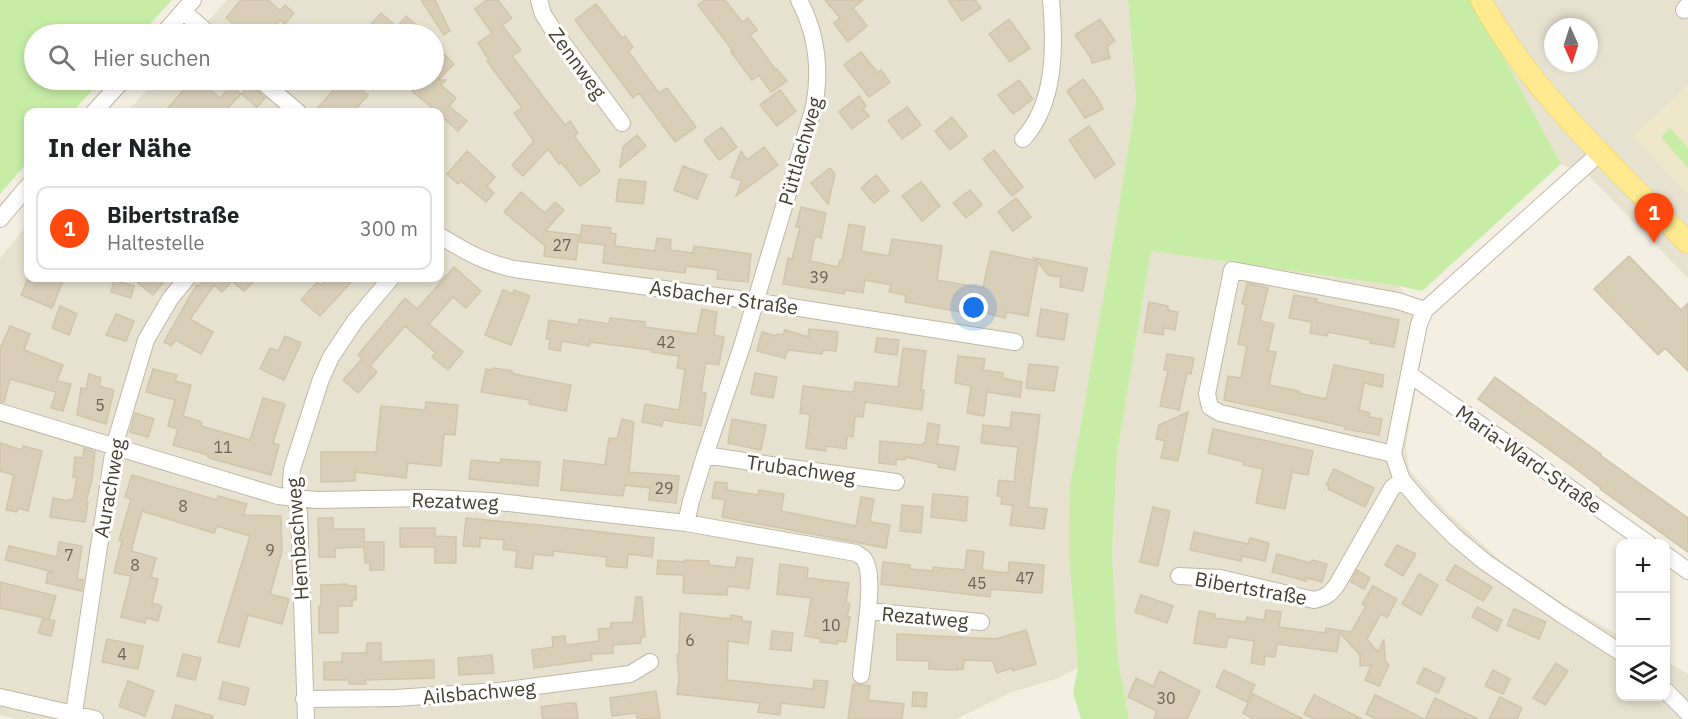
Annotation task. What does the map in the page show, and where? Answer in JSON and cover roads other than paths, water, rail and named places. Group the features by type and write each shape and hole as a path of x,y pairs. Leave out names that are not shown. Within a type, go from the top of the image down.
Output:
{"main road":[{"path":"1481,0 1513,51 1553,102 1688,243"}],"street":[{"name":"Zennweg","path":"538,0 553,30 622,123"},
{"name":"Püttlachweg","path":"754,301 807,133 818,88 818,55 809,22 799,0"},
{"path":"1023,139 1034,128 1047,93 1052,45 1051,0"},
{"path":"172,24 188,6 202,24"},
{"path":"98,108 114,90"},
{"path":"272,90 293,108"},
{"path":"1601,152 1425,310 1419,324 1393,454 1402,480 1455,537 1485,562 1616,649"},
{"path":"0,219 24,191"},
{"name":"Asbacher Straße","path":"444,238 476,257 514,269 754,301 1015,342"},
{"path":"1393,454 1220,413 1210,407 1208,394 1232,270 1398,301 1425,310"},
{"name":"Aurachweg","path":"74,713 114,447 146,340 163,309 184,282"},
{"name":"Hembachweg","path":"306,719 299,513 291,484 292,469 321,379 331,357 355,321 388,282"},
{"path":"686,523 754,301"},
{"name":"Maria-Ward-Straße","path":"1409,374 1643,539"},
{"name":"Rezatweg","path":"0,412 278,496 316,500 430,498 490,501 686,523 856,553 864,559 867,567 869,594 861,675"},
{"name":"Trubachweg","path":"705,455 896,482"},
{"name":"Bibertstraße","path":"1179,576 1220,578 1314,600 1325,597 1332,593 1392,488 1402,480"},
{"path":"1670,558 1688,571"},
{"name":"Rezatweg","path":"868,611 981,622"},
{"name":"Ailsbachweg","path":"304,699 396,698 498,691 630,674 650,662"},
{"path":"0,697 95,719"},
{"path":"1670,697 1684,714"}],"place":[{"name":"Bibertstraße","path":"1654,243"}]}
